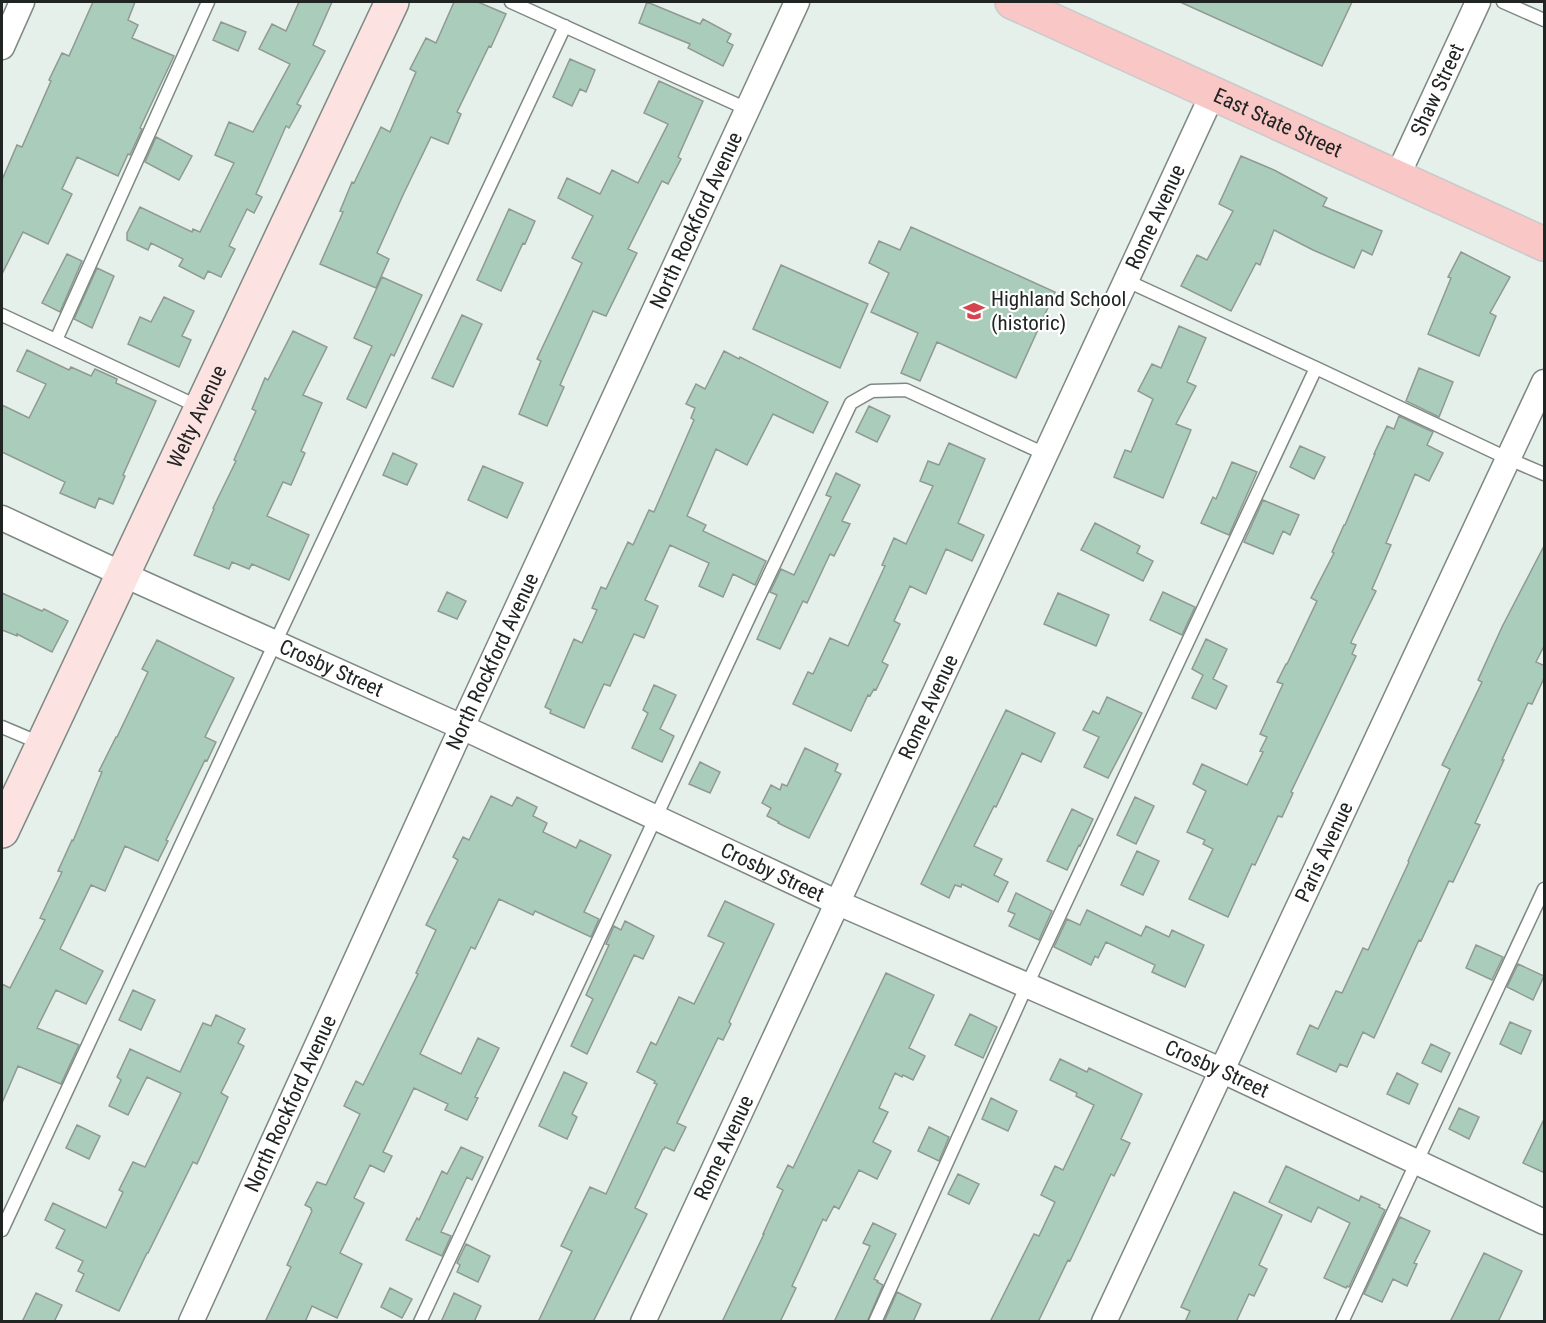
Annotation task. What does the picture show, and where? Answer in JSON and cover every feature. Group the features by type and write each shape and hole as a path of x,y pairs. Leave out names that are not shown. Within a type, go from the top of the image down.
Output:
{"main road":[{"name":"East State Street","path":"1012,2 1545,244"}],"street":[{"path":"2,46 22,2"},
{"name":"Welty Avenue","path":"2,831 392,2"},
{"name":"North Rockford Avenue","path":"191,1322 462,727 797,2"},
{"name":"Shaw Street","path":"1397,177 1478,2"},
{"name":"Rome Avenue","path":"643,1322 1213,93"},
{"name":"Paris Avenue","path":"1104,1322 1545,382"},
{"name":"Crosby Street","path":"2,518 462,727 836,902 1223,1071 1545,1222"}],"lane":[{"path":"56,340 208,2"},
{"path":"511,2 747,109"},
{"path":"1503,2 1545,20"},
{"path":"2,1230 565,26"},
{"path":"1125,280 1545,474"},
{"path":"2,315 201,408"},
{"path":"875,1322 1027,985 1316,368"},
{"path":"420,1322 852,403 872,391 906,390 1045,454"},
{"path":"2,727 42,745"},
{"path":"1342,1322 1545,889"}],"building":[{"path":"93,2 135,2 128,20 138,25 132,38 174,56 140,128 142,129 130,155 128,154 118,176 77,157 62,189 72,194 48,244 23,232 2,274 2,180 17,145 22,147 62,53 69,56"},
{"path":"299,2 332,2 313,45 325,51 297,104 301,106 289,128 286,126 256,194 262,197 254,213 247,209 229,246 235,249 221,277 208,271 204,279 179,266 183,259 151,243 148,250 127,240 127,233 140,207 192,232 193,229 200,232 234,163 215,155 229,122 253,132 290,64 259,49 272,24 286,31"},
{"path":"454,2 478,2 506,14 457,112 461,114 448,144 431,137 403,195 377,253 389,259 376,288 320,264 343,212 340,211 352,182 354,183 381,127 390,132 416,72 410,69 426,38 436,43"},
{"path":"647,2 700,24 703,19 731,34 727,42 733,45 723,66 688,48 690,44 639,23"},
{"path":"1180,2 1352,2 1322,66"},
{"path":"221,22 246,32 238,51 213,40"},
{"path":"570,59 595,70 586,92 580,89 572,106 553,97"},
{"path":"659,81 703,101 678,157 681,159 668,184 662,181 628,249 637,253 606,316 593,311 560,385 564,387 547,426 519,414 541,361 537,359 582,263 572,258 593,216 558,198 567,178 600,194 612,170 638,183 668,124 644,113"},
{"path":"156,137 192,156 179,180 145,162"},
{"path":"1241,156 1274,170 1327,198 1323,206 1382,231 1372,255 1362,250 1354,268 1274,230 1260,265 1256,263 1231,311 1181,286 1197,255 1207,260 1233,211 1219,204"},
{"path":"509,209 535,221 501,291 477,280"},
{"path":"911,227 1055,292 1016,378 937,342 920,381 901,373 918,333 871,312 889,273 869,263 879,241 900,250"},
{"path":"1461,252 1510,277 1490,313 1496,316 1479,356 1428,334 1451,278 1448,277"},
{"path":"67,254 82,261 60,312 42,303"},
{"path":"781,265 868,304 840,368 753,329"},
{"path":"97,268 114,276 92,328 74,319"},
{"path":"382,277 422,295 394,356 391,354 366,408 347,399 372,346 354,338"},
{"path":"164,297 194,311 182,336 191,340 179,367 128,344 140,317 151,322"},
{"path":"462,315 482,324 453,387 432,378"},
{"path":"1179,326 1206,338 1187,382 1196,386 1176,424 1191,430 1163,498 1114,477 1125,450 1131,452 1153,399 1138,391 1152,364 1161,368"},
{"path":"293,331 327,347 303,395 322,403 301,451 305,453 291,485 283,482 267,516 309,535 289,580 252,564 249,569 232,562 229,569 194,555 213,508 236,461 234,460 256,411 252,409 265,378 268,380"},
{"path":"27,350 69,370 71,367 91,376 95,369 117,379 116,383 156,401 123,475 125,476 113,504 99,498 95,508 60,493 65,482 2,452 2,405 29,418 46,384 17,371"},
{"path":"724,351 828,402 813,433 773,414 747,465 716,449 687,516 706,525 703,531 766,561 755,585 733,574 723,597 699,586 709,563 670,545 645,600 658,606 644,638 634,634 610,686 604,684 584,728 550,713 551,710 545,707 574,639 582,643 597,610 592,608 601,587 606,589 628,542 633,545 649,510 654,512 694,420 691,418 695,408 686,404 696,384 705,389"},
{"path":"1419,368 1453,382 1439,417 1406,401"},
{"path":"869,406 890,416 877,442 856,432"},
{"path":"1399,416 1433,432 1427,445 1443,453 1429,481 1415,474 1386,543 1391,545 1372,589 1376,591 1351,643 1356,645 1352,654 1356,656 1291,792 1293,793 1282,817 1278,816 1255,865 1252,864 1228,917 1189,899 1213,849 1203,844 1205,840 1187,832 1206,791 1193,784 1202,764 1247,785 1263,752 1260,751 1267,737 1260,734 1283,684 1277,682 1317,601 1311,598 1334,553 1332,552 1387,426 1394,429"},
{"path":"949,443 985,459 958,523 984,535 972,561 946,549 926,594 910,586 894,621 900,624 882,662 888,665 876,690 874,689 870,696 868,695 851,731 793,704 808,672 813,674 830,638 848,646 885,566 882,565 894,538 906,544 933,486 920,481 928,461 939,465"},
{"path":"1300,446 1325,457 1314,479 1290,467"},
{"path":"393,453 417,464 407,485 383,475"},
{"path":"1232,462 1257,472 1229,535 1201,523 1213,497 1216,499"},
{"path":"483,466 523,483 507,518 468,500"},
{"path":"836,473 860,485 842,521 850,524 834,556 830,554 807,603 803,601 780,649 757,639 777,595 770,592 781,569 794,575 831,497 826,495"},
{"path":"1263,500 1299,515 1290,535 1283,531 1273,554 1244,542"},
{"path":"1095,523 1140,546 1137,553 1153,561 1143,581 1081,550"},
{"path":"1545,544 1545,644 1536,662 1545,666 1545,676 1532,704 1528,703 1502,760 1504,760 1475,823 1480,825 1453,882 1449,881 1421,941 1419,940 1374,1038 1363,1032 1347,1067 1340,1064 1336,1072 1297,1054 1310,1025 1318,1029 1336,991 1342,993 1363,948 1368,950 1450,769 1442,765 1482,682 1478,680 1502,627"},
{"path":"447,592 466,601 457,619 438,611"},
{"path":"1163,592 1195,607 1182,635 1150,620"},
{"path":"2,593 68,621 52,652 17,634 17,636 2,630"},
{"path":"1058,593 1109,615 1096,646 1044,624"},
{"path":"1206,639 1227,649 1213,679 1227,686 1216,709 1192,698 1203,675 1192,669"},
{"path":"157,640 234,678 205,737 216,742 166,840 168,841 158,861 125,846 105,891 91,885 60,949 103,971 86,1004 56,990 37,1028 79,1045 61,1084 18,1066 2,1103 2,984 10,988 45,920 40,918 62,872 58,871 102,772 99,771 148,672 142,669"},
{"path":"654,685 676,695 660,729 674,736 662,762 632,748 648,713 643,710"},
{"path":"1107,697 1142,713 1108,778 1084,767 1099,737 1083,730 1093,711 1099,714"},
{"path":"1006,710 1055,733 1041,762 1022,753 974,846 1002,859 994,875 1008,882 998,902 962,884 961,887 955,885 949,898 921,884"},
{"path":"805,748 838,764 835,771 841,774 809,838 767,816 771,808 762,803 771,785 780,790 782,784 787,786"},
{"path":"700,762 720,772 710,793 689,784"},
{"path":"491,796 512,806 517,797 537,807 533,816 547,823 543,832 576,848 580,840 611,855 584,912 599,919 591,937 535,911 533,915 499,899 475,949 471,947 420,1054 461,1074 478,1038 499,1048 475,1097 478,1098 467,1120 445,1110 448,1104 414,1088 383,1152 392,1156 384,1172 370,1165 354,1198 364,1203 340,1253 362,1264 337,1318 312,1306 305,1322 265,1322 291,1267 287,1265 312,1211 305,1205 317,1182 326,1185 360,1114 344,1106 356,1081 363,1085 418,974 416,973 436,930 426,925 458,860 453,857 463,837 469,840"},
{"path":"1135,797 1154,806 1136,844 1117,835"},
{"path":"1072,809 1093,819 1067,870 1047,861"},
{"path":"1137,851 1159,861 1143,895 1121,885"},
{"path":"1016,893 1052,911 1039,940 1009,926 1015,914 1008,911"},
{"path":"725,901 774,924 729,1022 731,1024 723,1040 718,1038 677,1123 686,1127 674,1151 665,1147 663,1149 635,1208 647,1214 593,1322 538,1322 572,1251 561,1246 590,1187 606,1194 657,1084 637,1072 651,1042 656,1045 679,997 694,1004 724,943 708,936"},
{"path":"1087,910 1141,936 1146,926 1169,937 1172,930 1204,945 1185,987 1152,972 1155,965 1106,942 1098,958 1095,956 1091,965 1054,947 1067,919 1080,925"},
{"path":"625,921 654,936 643,959 634,955 587,1054 571,1046 593,999 586,995 609,945 606,944 614,926 621,930"},
{"path":"1476,945 1503,957 1492,980 1466,968"},
{"path":"1518,964 1544,976 1533,1000 1507,987"},
{"path":"886,973 934,995 909,1048 925,1056 913,1080 895,1073 879,1108 888,1112 873,1142 891,1151 877,1179 859,1170 839,1209 834,1206 826,1221 823,1219 792,1286 796,1288 780,1322 722,1322 783,1190 777,1187 788,1165 793,1168"},
{"path":"133,990 155,1000 141,1030 119,1020"},
{"path":"970,1014 997,1027 983,1058 955,1045"},
{"path":"216,1015 245,1029 238,1043 244,1046 221,1093 228,1097 197,1164 193,1162 119,1311 76,1291 84,1274 78,1271 83,1261 56,1248 65,1230 45,1220 53,1203 106,1228 123,1192 119,1190 133,1162 145,1167 181,1093 147,1077 128,1115 109,1106 121,1080 117,1077 130,1049 180,1072 203,1023 211,1026"},
{"path":"1510,1022 1531,1031 1521,1054 1500,1044"},
{"path":"1431,1044 1450,1053 1441,1072 1422,1063"},
{"path":"1060,1059 1087,1072 1089,1068 1142,1094 1121,1139 1130,1143 1114,1176 1111,1174 1038,1322 990,1322 1034,1234 1039,1236 1055,1202 1041,1195 1055,1166 1063,1170 1094,1105 1076,1096 1077,1093 1050,1080"},
{"path":"564,1072 587,1083 572,1114 577,1117 567,1139 539,1126"},
{"path":"1397,1073 1418,1084 1409,1104 1387,1094"},
{"path":"991,1098 1017,1111 1008,1131 982,1119"},
{"path":"1459,1108 1479,1117 1469,1139 1449,1129"},
{"path":"1545,1117 1545,1173 1523,1163"},
{"path":"77,1125 100,1136 89,1159 66,1148"},
{"path":"929,1127 949,1137 939,1161 918,1151"},
{"path":"461,1147 483,1157 472,1180 467,1177 441,1232 451,1236 442,1256 406,1240 417,1218 419,1220 442,1171 447,1174"},
{"path":"1286,1166 1359,1201 1361,1196 1385,1210 1349,1287 1346,1288 1324,1278 1350,1223 1318,1207 1311,1222 1269,1202"},
{"path":"958,1174 979,1184 969,1204 948,1194"},
{"path":"1234,1192 1282,1215 1259,1265 1267,1269 1254,1296 1249,1294 1236,1322 1185,1322 1190,1311 1181,1307"},
{"path":"1400,1217 1430,1231 1414,1263 1417,1264 1407,1286 1393,1279 1382,1302 1364,1294"},
{"path":"873,1223 896,1234 874,1279 883,1285 867,1322 834,1322 870,1246 863,1243"},
{"path":"466,1244 490,1256 478,1282 457,1272 460,1265 457,1263"},
{"path":"1484,1253 1522,1271 1498,1322 1450,1322"},
{"path":"390,1288 412,1299 402,1318 381,1307"},
{"path":"897,1292 921,1304 913,1322 884,1322"},
{"path":"36,1293 62,1305 54,1322 22,1322"},
{"path":"454,1293 481,1306 474,1322 441,1322"}],"place":[{"name":"Highland School (historic)","path":"974,311"}]}
